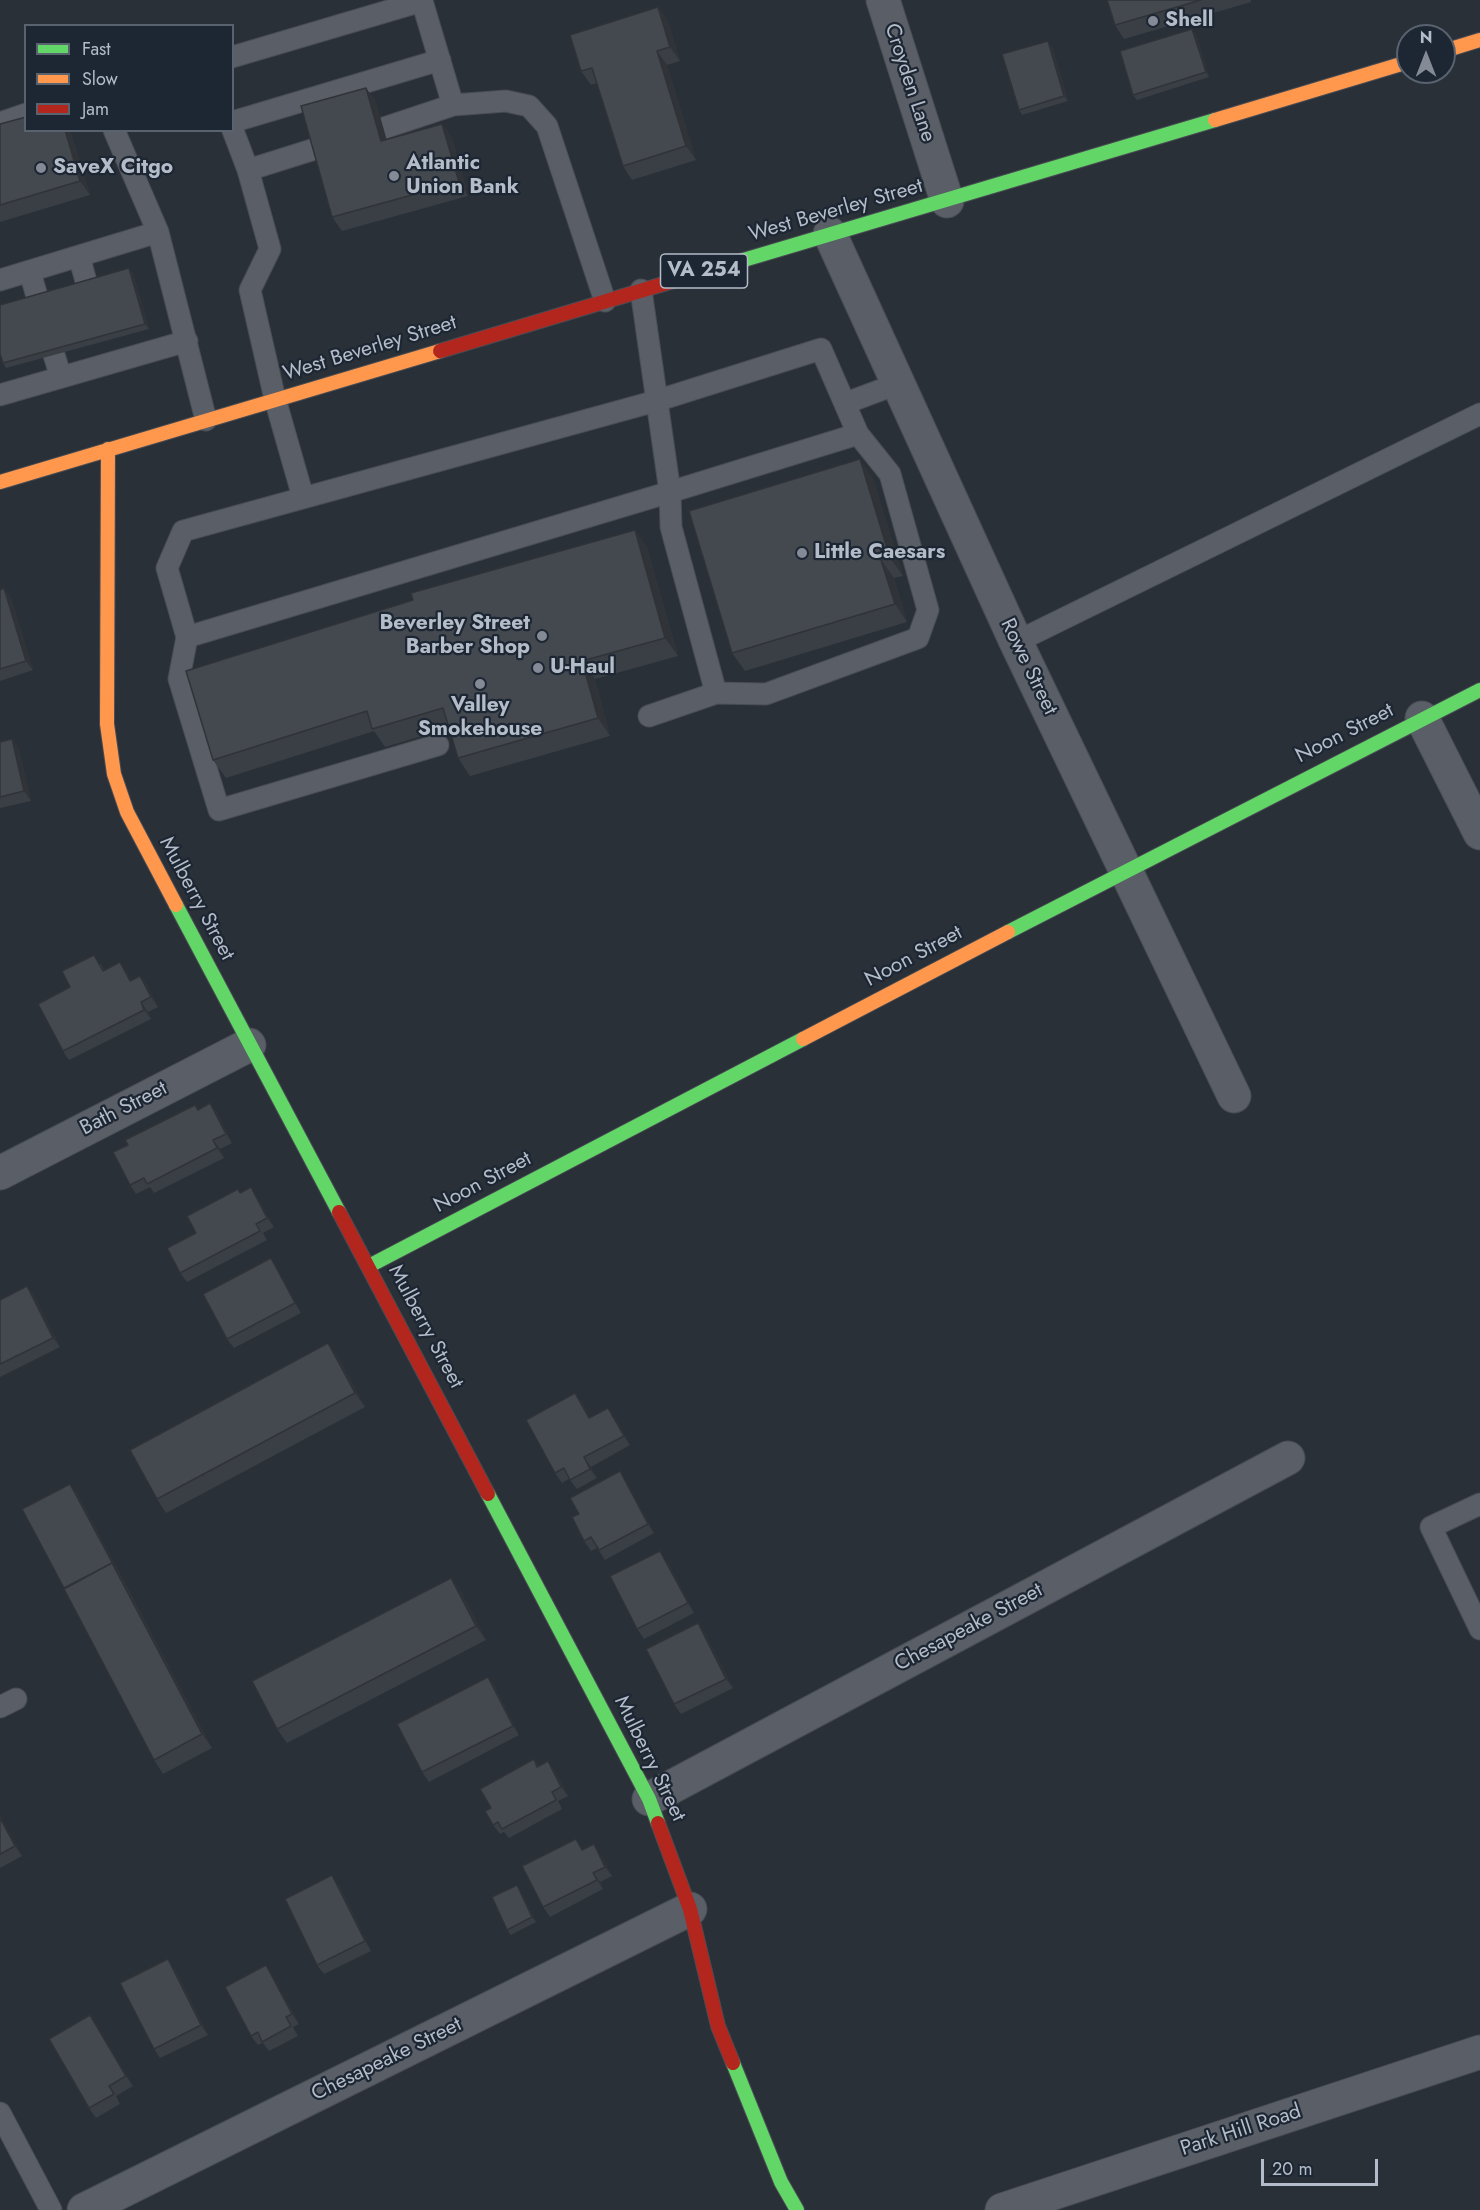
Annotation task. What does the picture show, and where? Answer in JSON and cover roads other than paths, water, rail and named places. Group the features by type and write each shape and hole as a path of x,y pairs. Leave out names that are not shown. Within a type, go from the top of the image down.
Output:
{"street":[{"name":"Croyden Lane","path":"883,0 947,201"},
{"path":"1456,47 1480,40"},
{"name":"West Beverley Street","path":"0,482 1396,66"},
{"name":"Rowe Street","path":"830,234 1016,642 1234,1096"},
{"name":"Mulberry Street","path":"108,449 107,724 114,774 131,821 369,1266 649,1799 690,1909 718,2026 781,2182 797,2210"},
{"name":"Noon Street","path":"369,1266 1126,870 1480,690"},
{"path":"1422,718 1480,833"},
{"name":"Bath Street","path":"0,1173 249,1045"},
{"name":"Chesapeake Street","path":"649,1799 1288,1458"},
{"name":"Chesapeake Street","path":"91,2208 690,1909"},
{"name":"Park Hill Road","path":"1002,2210 1480,2052"}],"lane":[{"path":"234,56 422,1 453,105"},
{"path":"234,121 440,60"},
{"path":"384,128 453,105 506,101 529,106 547,126 605,301"},
{"path":"0,123 24,115"},
{"path":"115,132 158,232 206,420"},
{"path":"234,132 248,170 270,249 250,290 275,399 303,497"},
{"path":"248,170 318,148"},
{"path":"0,280 158,232"},
{"path":"79,256 87,285"},
{"path":"30,272 38,300"},
{"path":"640,290 670,492 671,527 716,693"},
{"path":"104,341 111,363"},
{"path":"0,395 187,341"},
{"path":"438,745 219,810 179,679 187,637 167,568 183,531 656,400 821,349 858,434 890,474 928,610 918,638 766,694 716,693 649,716"},
{"path":"54,355 61,377"},
{"path":"846,403 897,384"},
{"path":"1016,642 1480,414"},
{"path":"187,637 858,434"},
{"path":"1480,1504 1431,1527 1480,1629"},
{"path":"0,2113 51,2210"}],"place":[{"name":"Shell","path":"1153,21"},
{"name":"SaveX Citgo","path":"41,168"},
{"name":"Atlantic Union Bank","path":"394,176"},
{"name":"Little Caesars","path":"802,553"},
{"name":"Beverley Street Barber Shop","path":"542,636"},
{"name":"U-Haul","path":"538,668"},
{"name":"Valley Smokehouse","path":"480,684"}]}
